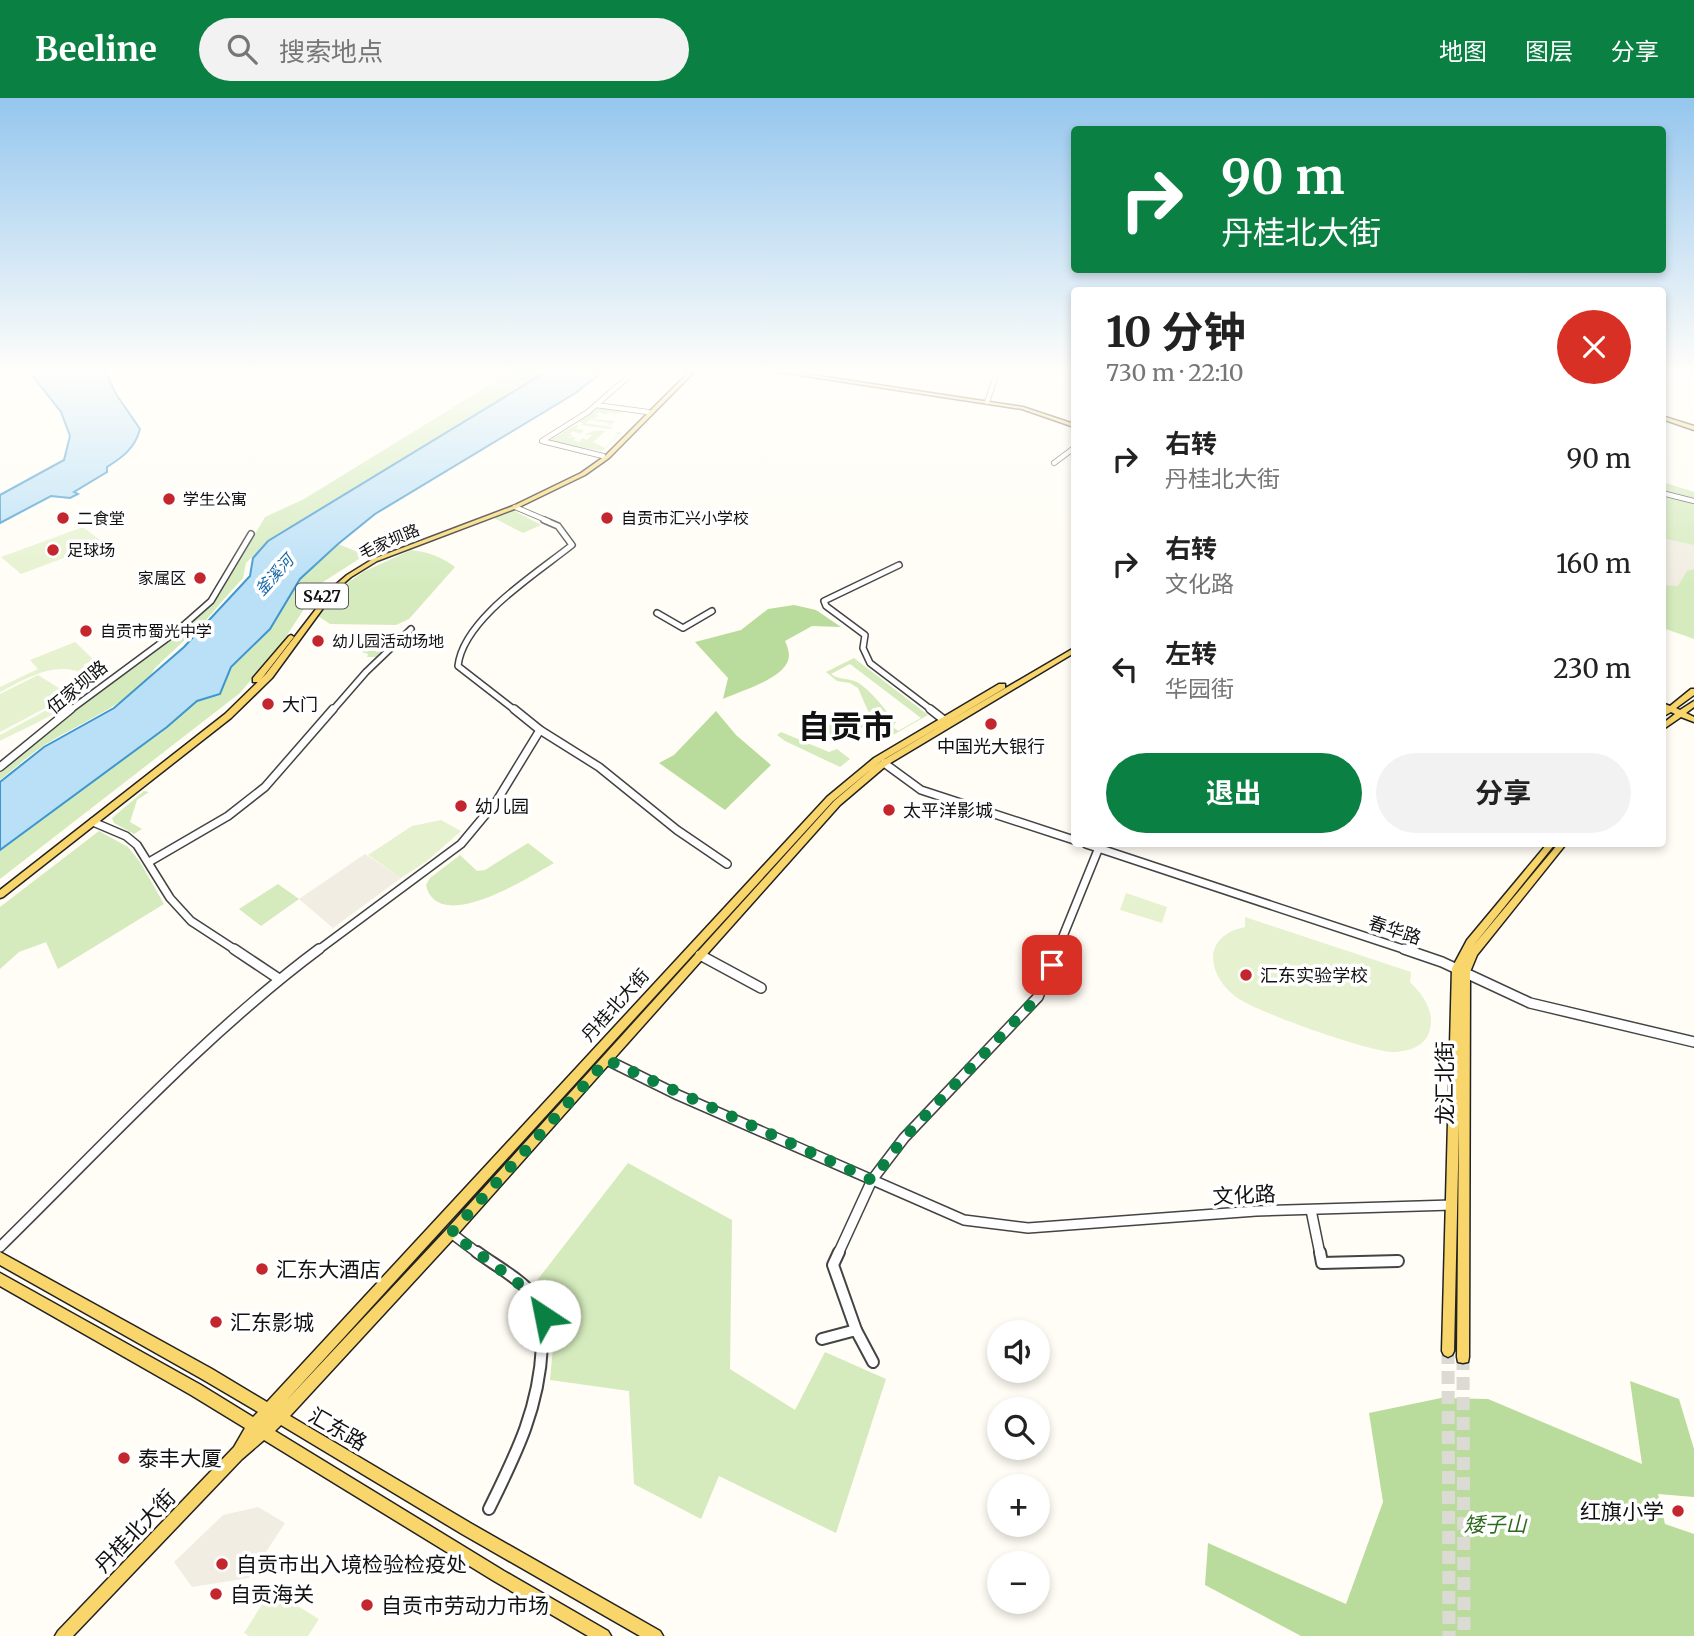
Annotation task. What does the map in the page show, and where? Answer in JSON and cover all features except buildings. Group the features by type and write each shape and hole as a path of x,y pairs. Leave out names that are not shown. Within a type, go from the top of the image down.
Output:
{"main road":[{"name":"毛家坝路","path":"0,889 221,715 262,674 329,588 349,570 372,558 522,500 579,473 618,442"},
{"name":"毛家坝路","path":"0,895 228,716 269,676 335,588 349,576 375,560 515,507 597,466 621,442"},
{"name":"丹桂北大街","path":"273,1415 830,799 877,760 1071,646"},
{"name":"丹桂北大街","path":"64,1636 259,1429 451,1233 837,803 884,763 1071,652"},
{"path":"1667,706 1694,691"},
{"path":"1666,725 1694,703"},
{"path":"1667,706 1694,718"},
{"name":"龙汇北街","path":"1448,1351 1461,970 1471,943 1549,847"},
{"name":"龙汇北街","path":"1462,1357 1461,970 1560,847"},
{"name":"汇东路","path":"0,1258 207,1374 655,1636"},
{"path":"0,1279 196,1390 603,1636"}],"street":[{"path":"545,442 603,456"},
{"path":"1054,463 1071,450"},
{"path":"1666,494 1694,501"},
{"path":"515,507 558,526 572,545 532,575 480,622 456,659 463,672 540,730 606,773 677,830 727,864"},
{"name":"伍家坝路","path":"0,767 116,673 177,631 211,601 251,534"},
{"path":"899,565 829,598 824,601 825,606 865,635 863,648 870,663 944,720"},
{"path":"657,613 683,628 712,611"},
{"path":"149,862 228,816 265,787 366,671 411,629"},
{"path":"0,1247 232,1020 279,979 461,844 496,802 540,730"},
{"path":"884,763 921,790 1071,839"},
{"path":"93,822 126,836 149,862 170,898 191,921 279,979"},
{"path":"873,1362 856,1330 834,1265 872,1180 904,1138 1038,997 1100,847"},
{"name":"春华路","path":"1103,847 1461,970 1530,1003 1694,1042"},
{"path":"700,955 761,988"},
{"path":"607,1060 872,1180"},
{"name":"文化路","path":"872,1180 964,1220 1028,1228 1311,1210 1451,1205 1463,1208"},
{"path":"1311,1210 1322,1263 1398,1261"},
{"path":"451,1233 533,1294 544,1316 541,1367 535,1403 523,1440 489,1509"},
{"path":"822,1339 856,1330"}],"green space":[{"path":"397,442 430,442 269,540 246,563 243,578 206,620 155,668 135,691 104,712 43,746 0,780 0,770 210,604 220,594 265,517 304,499"},
{"path":"593,442 605,448 612,442 603,451 552,443"},
{"path":"1666,483 1694,492 1694,639 1666,629"},
{"path":"510,510 541,525 523,533 494,518"},
{"name":"足球场","path":"83,527 104,543 21,574 1,557"},
{"path":"338,544 365,555 320,584 282,643 240,693 0,879 0,850 167,727 197,701 220,694 231,667 270,629 300,579"},
{"path":"411,550 435,556 455,567 409,619 396,625 330,624 318,616 339,589 363,572"},
{"path":"794,605 816,610 841,627 812,626 785,641 789,657 782,669 767,680 723,699 728,678 695,642 741,630 768,609"},
{"path":"368,632 395,632 398,635 376,657 367,657 368,654 362,652 374,640 363,637"},
{"path":"75,642 94,660 83,665 93,674 90,684 82,694 56,713 0,741 0,735 71,697 80,688 84,678 77,671 57,669 37,674 0,692 0,687 38,669 30,660"},
{"path":"854,658 928,715 893,735 888,735 868,711 858,688 850,683 837,681 826,672","holes":["850,664 921,718 898,731 893,727 896,722 867,690 857,682 831,674"]},
{"path":"38,675 70,695 0,732 0,694"},
{"path":"716,711 736,735 771,765 725,810 659,763 674,755"},
{"path":"848,713 855,713 865,721 865,726 832,742 817,733 819,728"},
{"path":"781,732 829,752 837,749 850,759 840,767 785,741 777,735"},
{"path":"144,791 149,792 137,800 130,822 142,829 134,834 114,823 112,818"},
{"path":"441,820 461,831 427,861 401,878 368,855 412,826"},
{"path":"99,831 128,847 140,862 164,904 58,969 46,942 19,952 0,969 0,907"},
{"path":"528,843 554,863 506,890 465,904 448,905 434,899 426,885 430,878 460,855 477,871 485,870"},
{"path":"278,884 299,899 261,926 239,909"},
{"path":"1126,893 1167,907 1162,923 1120,910"},
{"path":"1245,917 1411,972 1410,982 1423,997 1431,1015 1430,1029 1425,1040 1405,1051 1393,1052 1361,1046 1288,1021 1236,997 1219,978 1213,957 1215,947 1221,939 1245,927"},
{"path":"628,1163 732,1220 730,1369 795,1410 825,1352 886,1379 836,1533 719,1476 701,1519 634,1484 629,1391 550,1380 556,1314 535,1283"},
{"name":"矮子山","path":"1630,1381 1679,1399 1694,1449 1694,1497 1658,1494 1665,1524 1694,1534 1694,1636 1301,1636 1205,1585 1208,1543 1346,1604 1383,1502 1369,1413 1441,1398 1488,1399 1642,1464"},
{"path":"271,1590 319,1619 308,1636 249,1636 244,1633"}],"shaded area":[{"path":"1666,539 1694,545 1694,569 1687,571 1678,586 1666,585"},
{"path":"365,854 401,878 333,928 299,899"},
{"path":"258,1507 285,1523 249,1578 192,1587 174,1562 223,1515"}],"water":[{"path":"69,442 135,442 118,460 107,467 107,472 74,492 78,494 70,498 51,496 0,523 0,495 64,460"},
{"name":"釜溪河","path":"431,442 495,442 375,514 338,544 300,579 270,629 231,667 220,694 197,701 167,727 0,850 0,782 44,747 114,708 184,647 250,576 253,558 268,541"}],"tunnel":[{"path":"1448,1351 1449,1636"},
{"path":"1463,1357 1464,1636"}],"place":[{"name":"学生公寓","path":"169,499"},
{"name":"二食堂","path":"63,518"},
{"name":"自贡市汇兴小学校","path":"607,518"},
{"name":"足球场","path":"53,550"},
{"name":"家属区","path":"200,578"},
{"name":"自贡市蜀光中学","path":"86,631"},
{"name":"幼儿园活动场地","path":"318,641"},
{"name":"大门","path":"268,704"},
{"name":"中国光大银行","path":"991,724"},
{"name":"幼儿园","path":"461,806"},
{"name":"太平洋影城","path":"889,810"},
{"name":"汇东实验学校","path":"1246,975"},
{"name":"汇东大酒店","path":"262,1269"},
{"name":"汇东影城","path":"216,1322"},
{"name":"泰丰大厦","path":"124,1458"},
{"name":"红旗小学","path":"1678,1511"},
{"name":"自贡市出入境检验检疫处","path":"222,1564"},
{"name":"自贡海关","path":"216,1594"},
{"name":"自贡市劳动力市场","path":"367,1605"}],"district":[{"name":"自贡市","path":"846,727"}],"route":[{"path":"544,1316 533,1294 451,1233 607,1060 678,1095 872,1180 904,1138 1038,997 1052,965"}]}
